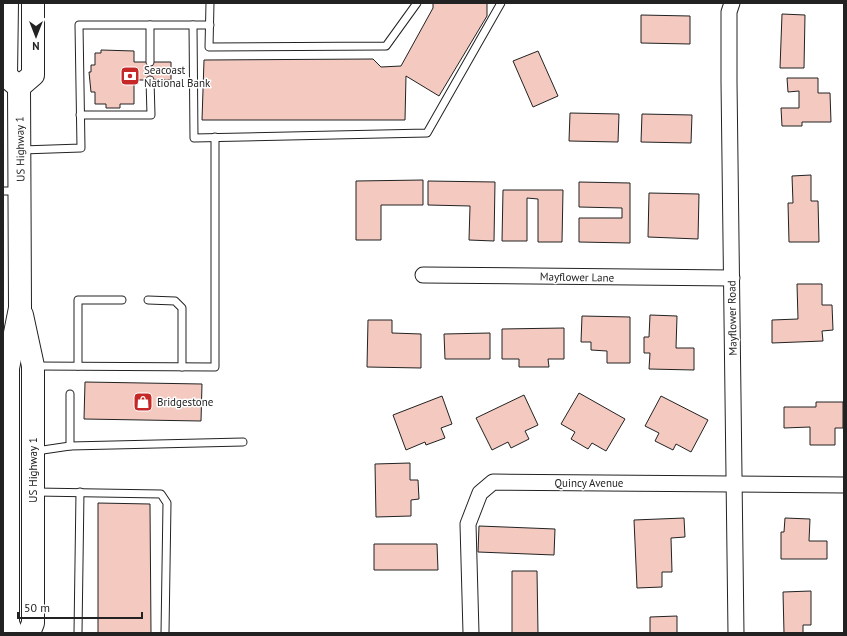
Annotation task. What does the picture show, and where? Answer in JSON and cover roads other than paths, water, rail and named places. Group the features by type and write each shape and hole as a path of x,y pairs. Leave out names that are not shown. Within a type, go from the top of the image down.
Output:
{"main road":[{"path":"7,3 6,76 11,86 33,75 33,3"},
{"name":"US Highway 1","path":"11,86 20,150 12,191 20,308 33,366 33,623 14,631 8,623 5,569 5,407 8,368 20,308"}],"street":[{"name":"Mayflower Road","path":"732,3 729,12 736,633"},
{"name":"Mayflower Lane","path":"423,275 732,278"},
{"name":"Quincy Avenue","path":"471,633 468,524 480,493 493,482 844,485"}],"lane":[{"path":"210,3 209,47 386,46 417,3"},
{"path":"192,25 194,138 427,133 501,3"},
{"path":"20,150 81,148 79,25 210,25"},
{"path":"150,25 150,62"},
{"path":"80,115 151,115 150,80"},
{"path":"33,366 215,367 215,137"},
{"path":"78,366 78,300 122,300"},
{"path":"148,300 175,301 182,308 182,367"},
{"path":"70,394 70,446"},
{"path":"33,452 70,446 243,442"},
{"path":"33,492 161,494 167,503 165,633"},
{"path":"78,633 80,492"}],"place":[{"name":"Seacoast National Bank","path":"130,76"},
{"name":"Bridgestone","path":"143,402"}]}
